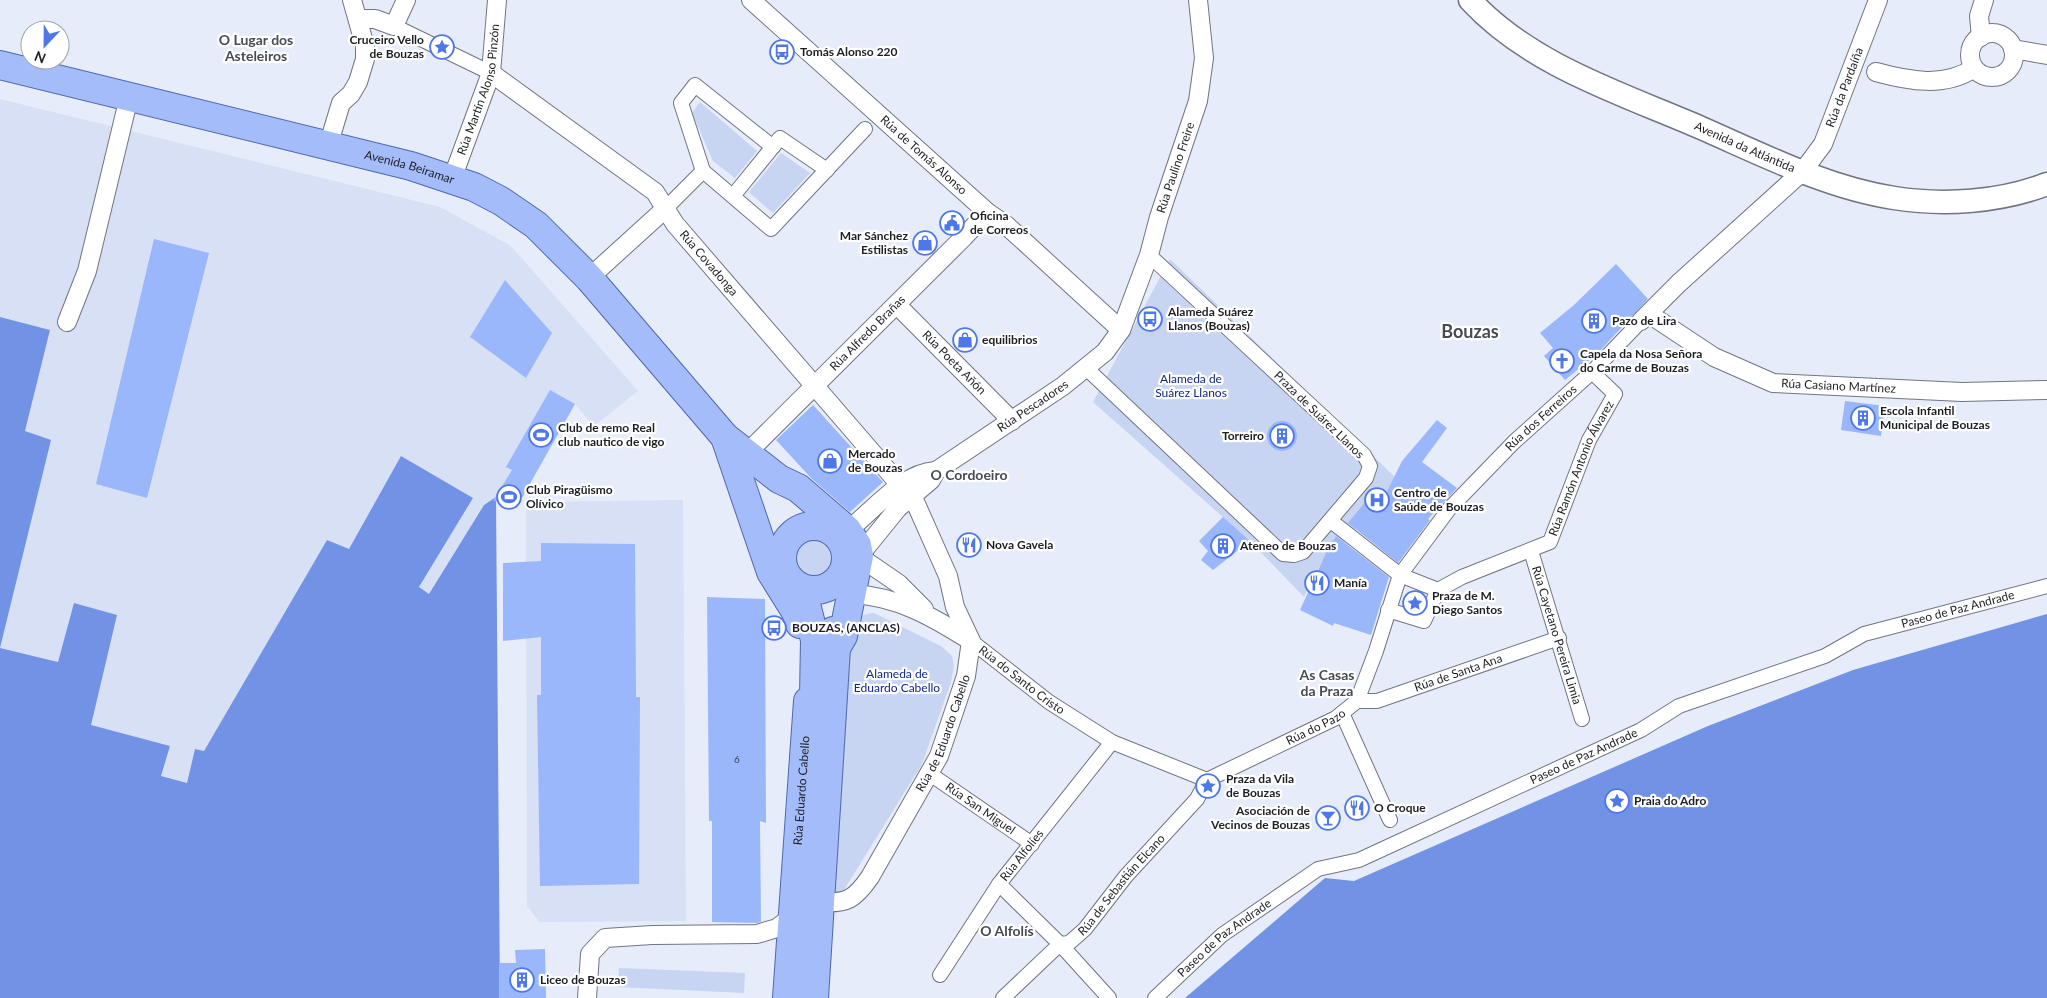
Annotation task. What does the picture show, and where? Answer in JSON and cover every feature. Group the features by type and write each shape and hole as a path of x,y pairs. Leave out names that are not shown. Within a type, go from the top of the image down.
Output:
{"main road":[{"name":"Avenida Beiramar","path":"0,65 411,166 452,179 501,201 536,225 589,278 725,437 779,479 836,563 787,576 782,556 751,485 741,479 725,437"},
{"path":"741,479 742,490 771,572 796,612 804,653 802,695 808,701"},
{"path":"782,556 790,537 798,530 836,563"},
{"name":"Rúa Eduardo Cabello","path":"787,998 808,701 814,696 815,640 836,563"},
{"name":"Rúa Eduardo Cabello","path":"814,998 836,648 843,636 836,563"}],"street":[{"path":"328,146 340,102 351,94 358,82 365,59 365,46 352,0"},
{"path":"394,26 406,0"},
{"name":"Rúa Martín Alonso Pinzón","path":"452,179 491,73 496,0"},
{"name":"Rúa de Tomás Alonso","path":"750,0 987,212 1006,225 1121,330"},
{"name":"Rúa Paulino Freire","path":"1121,330 1149,255 1159,217 1198,101 1204,58 1198,0"},
{"name":"Avenida da Atlántida","path":"1470,0 1499,28 1536,54 1803,171 1843,185 1894,198 1933,201 1973,201 2003,196 2047,184"},
{"name":"Rúa da Pardaíña","path":"1803,171 1823,144 1878,0"},
{"path":"1981,37 1979,16 1984,0"},
{"path":"358,19 375,19 394,26 491,73"},
{"path":"1990,33 2005,37 2013,49 2013,64 2003,74 1988,77 1974,68 1970,57 1972,46 1981,37 1990,33"},
{"path":"2013,49 2047,55"},
{"path":"1876,72 1905,79 1936,81 1954,78 1974,68"},
{"name":"Rúa Covadonga","path":"491,73 655,192 676,224 907,490"},
{"path":"773,147 695,85 681,103 703,171 771,229 865,129"},
{"path":"67,322 87,271 129,97"},
{"path":"734,196 780,138 827,170"},
{"path":"589,278 666,209 703,171"},
{"name":"Rúa dos Ferreiros","path":"1400,575 1449,509 1514,442 1592,372 1679,283 1803,171"},
{"name":"Rúa Alfredo Brañas","path":"747,453 897,305 987,212"},
{"name":"Praza de Suárez Llanos","path":"1086,368 1283,554 1294,555 1304,552 1366,478 1370,466 1364,455 1149,255"},
{"name":"Rúa Poeta Añón","path":"897,305 1012,421"},
{"name":"Rúa Casiano Martínez","path":"1645,317 1714,357 1773,383 1962,392 2047,390"},
{"name":"Rúa Pescadores","path":"836,563 925,472 936,471 1012,421 1086,368 1105,352 1121,330"},
{"name":"Rúa Ramón Antonio Álvarez","path":"1438,590 1462,577 1550,542 1589,440 1615,394 1592,372"},
{"path":"907,490 948,576 955,607 971,641"},
{"name":"Rúa Pescadores","path":"836,563 898,508 907,490"},
{"path":"1331,521 1400,575 1438,590 1424,621 1388,610"},
{"name":"Rúa Cayetano Pereira Limia","path":"1531,550 1582,719"},
{"name":"Rúa do Santo Cristo","path":"836,563 874,595 892,599 932,617 971,641 1049,702 1112,742"},
{"name":"Rúa do Santo Cristo","path":"836,563 899,584 932,617"},
{"name":"Rúa do Pazo","path":"1207,780 1288,742 1342,713 1357,701 1376,651 1400,575"},
{"name":"Paseo de Paz Andrade","path":"1155,998 1222,935 1318,869 1359,860 1641,730 1679,706 1825,656 1864,634 2047,586"},
{"name":"Rúa de Santa Ana","path":"1357,701 1376,701 1559,638"},
{"name":"Rúa de Eduardo Cabello","path":"820,902 842,903 859,893 930,774 939,756 966,676 971,641"},
{"path":"1342,713 1390,820"},
{"path":"1112,742 1207,780"},
{"name":"Rúa Alfolíes","path":"940,975 999,884 1112,742"},
{"name":"Rúa San Miguel","path":"930,774 1032,844"},
{"name":"Rúa de Sebastián Elcano","path":"1003,998 1060,944 1069,943 1085,929 1157,840 1197,799 1207,780"},
{"path":"999,884 1060,944 1109,998"},
{"path":"587,998 590,954 605,938 652,935 757,934 776,928 793,916"}],"shaded area":[{"path":"0,99 440,207 511,246 638,391 594,426 575,404 519,503 496,497 484,505 429,594 419,587 473,498 401,456 349,550 327,540 204,751 195,749 187,783 161,776 170,746 91,726 74,604 58,662 0,648 50,441 25,431 50,330 0,317"},
{"path":"683,500 686,921 540,922 527,906 526,502"}],"green space":[{"path":"700,102 757,151 735,178 713,161 692,113"},
{"path":"781,153 810,173 773,213 749,192"},
{"name":"Alameda de Suárez Llanos","path":"1170,259 1398,480 1343,543 1334,537 1304,597 1250,541 1093,402"},
{"path":"813,534 822,536 830,541 835,549 837,558 835,567 830,575 822,580 813,582 804,580 796,575 791,567 789,558 791,549 796,541 804,536"},
{"name":"Alameda de Eduardo Cabello","path":"874,613 941,646 952,656 954,666 951,682 922,764 844,890 837,893 831,889 850,629 859,618"},
{"path":"619,968 745,973 744,993 618,987"}],"water":[{"path":"0,317 50,330 25,431 51,440 0,648"},
{"path":"401,456 473,498 419,587 429,594 484,505 496,497 500,998 0,998 0,648 58,662 74,603 117,615 91,725 170,746 161,776 187,783 195,749 204,751 327,540 349,549"},
{"path":"2047,614 2047,998 1185,998 1325,878 1354,881 1708,726 1853,670"}],"building":[{"path":"154,239 209,253 147,498 96,484"},
{"name":"Pazo de Lira","path":"1616,264 1648,299 1598,353 1565,380 1544,356 1553,348 1540,333 1574,305"},
{"path":"505,280 552,333 526,378 470,337"},
{"name":"Club de remo Real club nautico de vigo","path":"550,390 575,404 519,503 493,501 512,470 506,467"},
{"name":"Escola Infantil Municipal de Bouzas","path":"1845,401 1885,406 1881,436 1841,430"},
{"name":"Mercado de Bouzas","path":"813,405 883,482 850,512 812,479 776,440"},
{"name":"Centro de Saúde de Bouzas","path":"1437,420 1447,428 1422,462 1457,488 1428,519 1430,520 1398,563 1348,523 1376,489 1384,498 1402,461"},
{"name":"Torreiro","path":"1282,421 1288,422 1296,430 1296,442 1288,450 1282,451 1276,450 1268,442 1267,436 1268,430 1276,422"},
{"name":"Ateneo de Bouzas","path":"1223,517 1250,541 1213,570 1201,560 1208,551 1199,541"},
{"path":"1336,536 1389,577 1371,635 1334,623 1333,626 1300,610 1330,544"},
{"path":"541,543 635,544 636,697 640,697 639,884 540,886 537,695 541,695 541,637 503,641 503,563 541,561"},
{"path":"707,597 765,599 766,823 760,821 761,922 757,923 712,922 712,821 709,821"},
{"name":"Liceo de Bouzas","path":"545,949 546,998 499,998 499,963 516,963 515,950"}],"place":[{"name":"Cruceiro Vello de Bouzas","path":"442,47"},
{"name":"Tomás Alonso 220","path":"782,52"},
{"name":"Oficina de Correos","path":"952,223"},
{"name":"Mar Sánchez Estilistas","path":"925,243"},
{"name":"Alameda Suárez Llanos (Bouzas)","path":"1150,319"},
{"name":"Pazo de Lira","path":"1594,321"},
{"name":"equilibrios","path":"965,340"},
{"name":"Capela da Nosa Señora do Carme de Bouzas","path":"1562,361"},
{"name":"Escola Infantil Municipal de Bouzas","path":"1863,418"},
{"name":"Club de remo Real club nautico de vigo","path":"541,435"},
{"name":"Torreiro","path":"1282,436"},
{"name":"Mercado de Bouzas","path":"830,461"},
{"name":"Club Piragüismo Olívico","path":"509,497"},
{"name":"Centro de Saúde de Bouzas","path":"1377,500"},
{"name":"Nova Gavela","path":"969,545"},
{"name":"Ateneo de Bouzas","path":"1223,546"},
{"name":"Manía","path":"1317,583"},
{"name":"Praza de M. Diego Santos","path":"1415,603"},
{"name":"BOUZAS, (ANCLAS)","path":"774,628"},
{"name":"Praza da Vila de Bouzas","path":"1208,786"},
{"name":"Praia do Adro","path":"1617,801"},
{"name":"O Croque","path":"1357,808"},
{"name":"Asociación de Vecinos de Bouzas","path":"1328,818"},
{"name":"Liceo de Bouzas","path":"522,980"}],"district":[{"name":"O Lugar dos Asteleiros","path":"256,48"},
{"name":"Bouzas","path":"1470,332"},
{"name":"O Cordoeiro","path":"969,475"},
{"name":"As Casas da Praza","path":"1327,684"},
{"name":"O Alfolís","path":"1007,931"}]}
